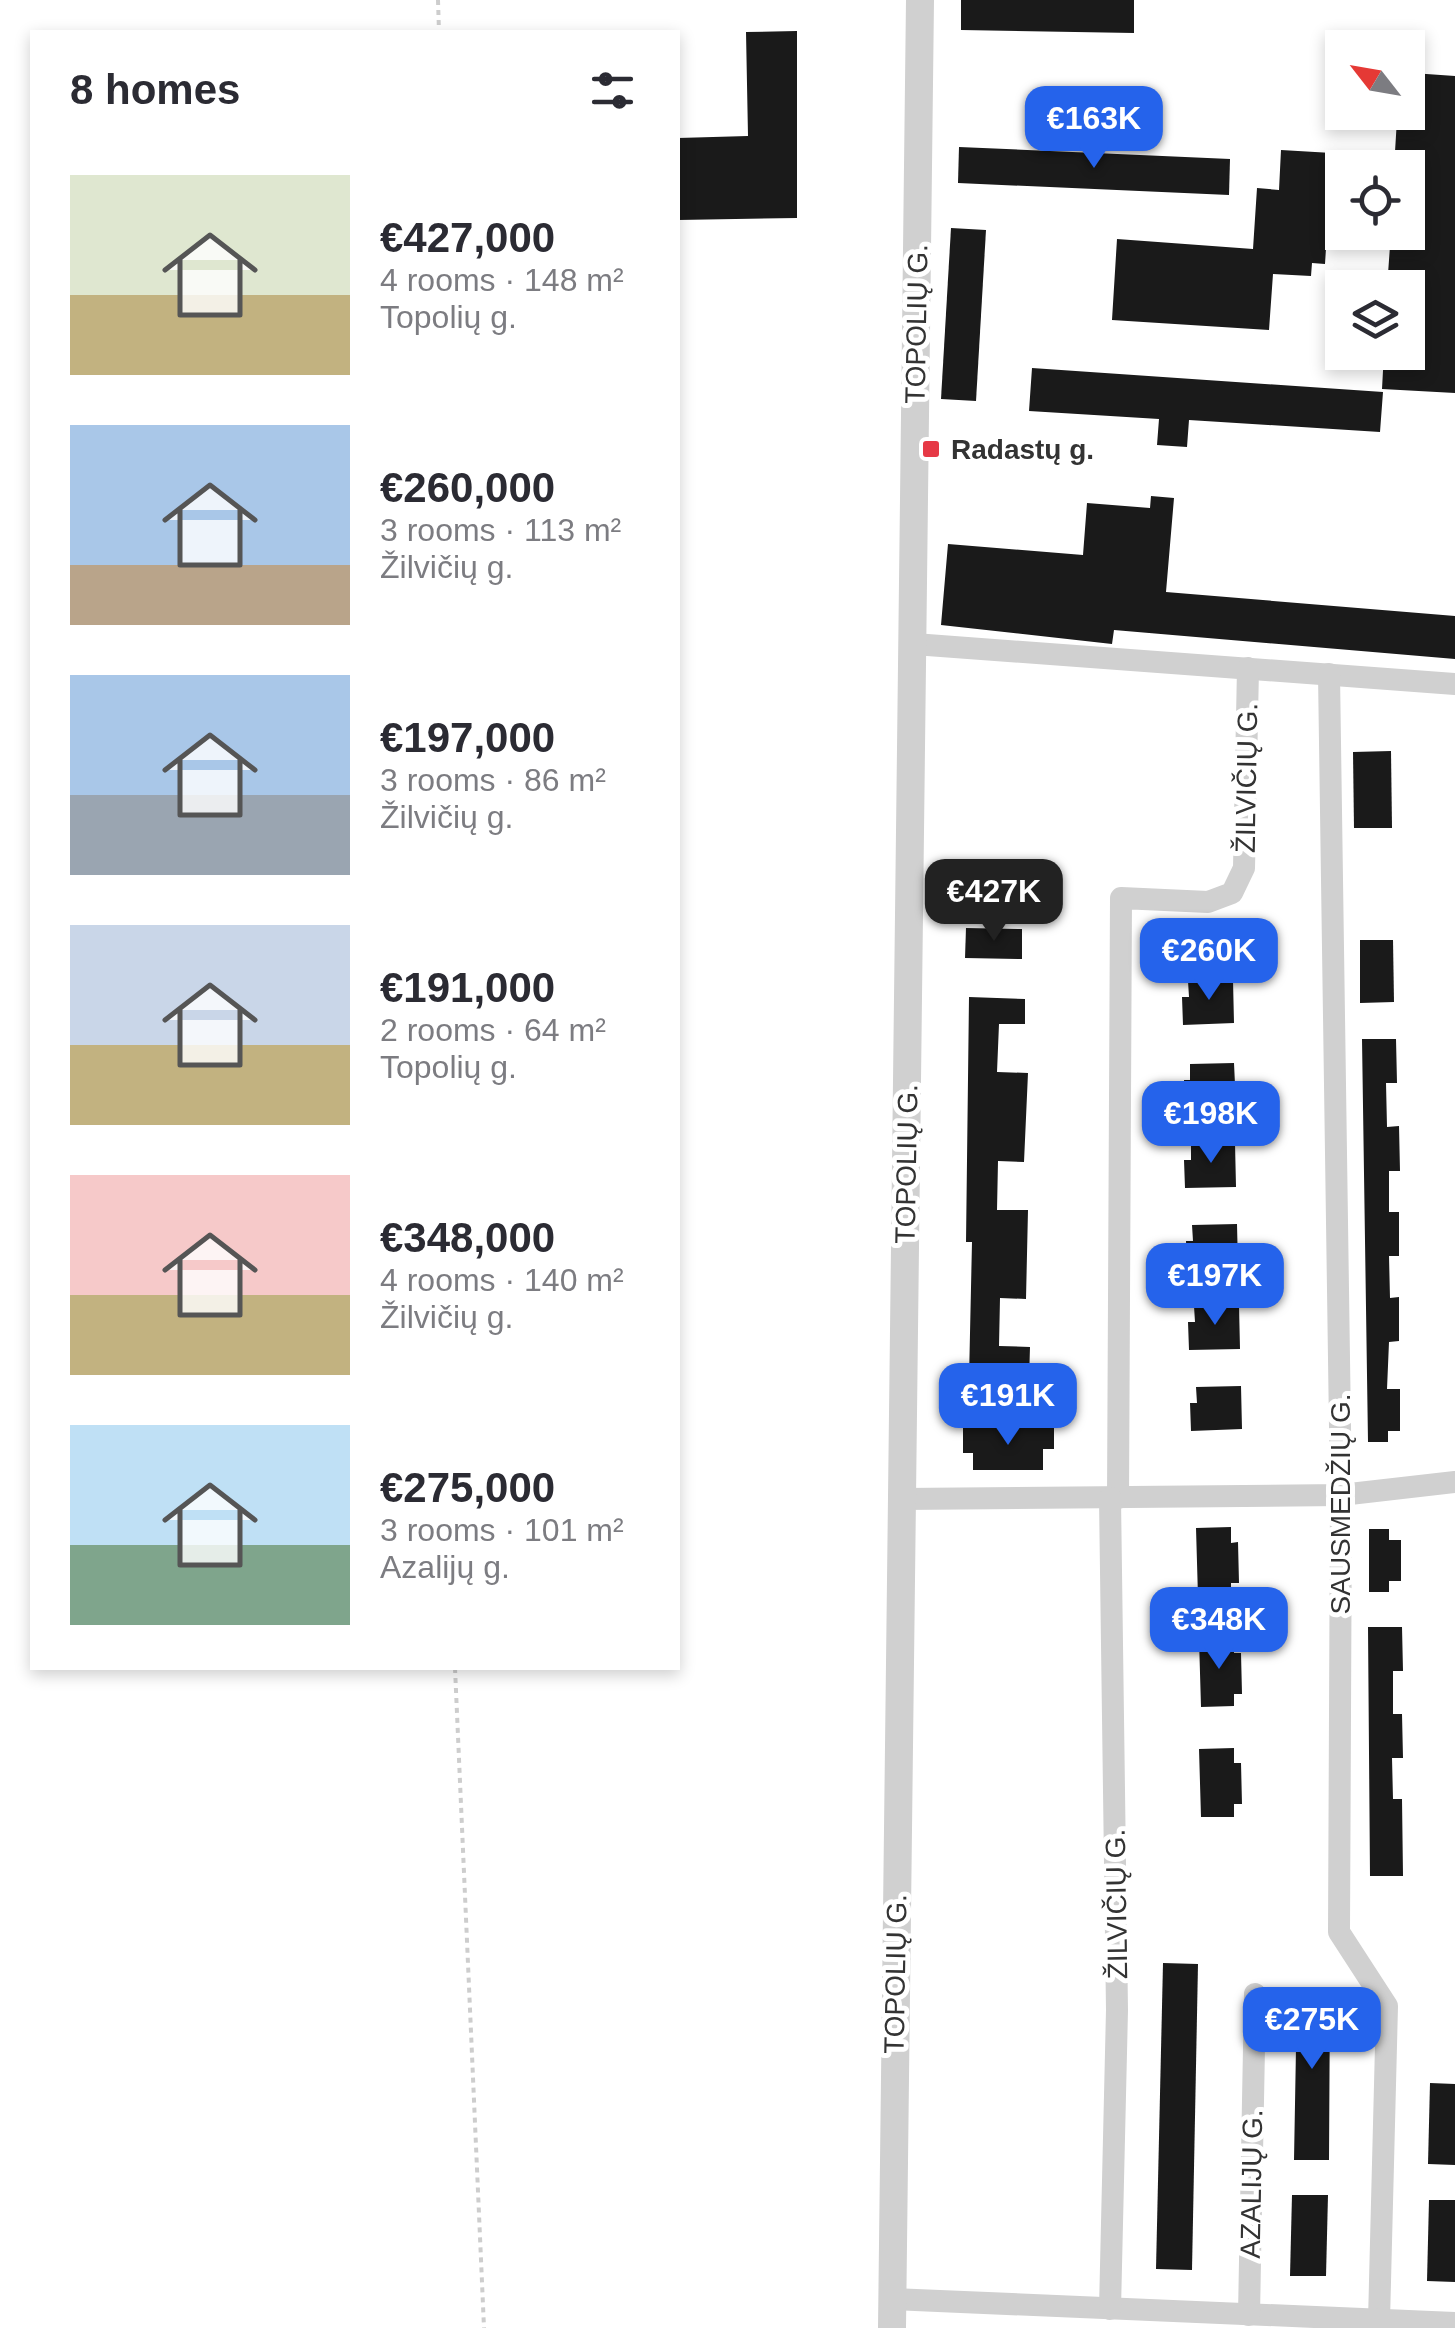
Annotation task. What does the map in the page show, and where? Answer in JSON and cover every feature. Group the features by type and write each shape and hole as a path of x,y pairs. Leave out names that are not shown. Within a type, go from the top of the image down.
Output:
{"street":[{"name":"TOPOLIŲ G.","path":"892,2328 920,0"},
{"path":"914,644 1455,684"},
{"name":"ŽILVIČIŲ G.","path":"1110,2309 1118,2010 1114,1498 1121,898 1208,902 1232,893 1244,868 1248,668"},
{"name":"SAUSMEDŽIŲ G.","path":"1329,674 1341,1494 1339,1932 1387,2006 1380,2321"},
{"path":"902,1499 1341,1494 1455,1482"},
{"name":"AZALIJŲ G.","path":"1248,2315 1255,1994"},
{"path":"892,2299 1455,2323"}],"path":[{"path":"438,0 439,30"},
{"path":"455,1670 484,2328"}],"building":[{"path":"961,0 1134,0 1134,33 961,30"},
{"path":"797,31 797,218 680,220 680,138 748,136 746,32"},
{"path":"1425,74 1455,76 1455,393 1382,389 1383,370 1425,370 1425,270 1388,270 1390,250 1425,250 1425,150 1395,150 1396,130 1425,130"},
{"path":"959,147 1230,159 1229,195 958,183"},
{"path":"1281,150 1325,153 1325,264 1312,263 1311,276 1273,274 1269,330 1112,320 1117,239 1253,249 1257,188 1279,190"},
{"path":"951,228 986,230 976,401 941,399"},
{"path":"1032,368 1383,392 1380,432 1189,420 1187,447 1157,445 1159,419 1029,411"},
{"path":"1151,496 1174,498 1166,592 1455,616 1455,659 1114,630 1112,644 941,625 948,544 1083,555 1087,503 1150,508"},
{"path":"1391,751 1392,828 1354,828 1353,752"},
{"path":"966,928 1022,929 1022,959 965,958"},
{"path":"1360,940 1393,940 1394,1002 1360,1003"},
{"path":"1233,980 1234,1023 1183,1025 1182,997 1189,997 1188,981"},
{"path":"969,997 1025,999 1025,1024 999,1024 997,1072 1028,1073 1024,1162 998,1161 997,1210 1028,1210 1026,1299 1000,1298 999,1346 1030,1347 1029,1380 969,1379"},
{"path":"1362,1039 1396,1039 1397,1083 1386,1083 1387,1127 1399,1126 1400,1171 1389,1171 1389,1212 1399,1212 1399,1256 1389,1256 1390,1298 1399,1297 1399,1341 1389,1342 1387,1389 1400,1389 1400,1431 1388,1431 1388,1442 1368,1442"},
{"path":"1234,1063 1236,1106 1185,1108 1184,1080 1190,1080 1190,1064"},
{"path":"1235,1143 1236,1187 1185,1188 1184,1160 1191,1160 1191,1144"},
{"path":"1237,1224 1238,1267 1187,1269 1186,1241 1193,1241 1192,1225"},
{"path":"1239,1305 1240,1349 1189,1350 1188,1322 1195,1322 1194,1306"},
{"path":"1241,1386 1242,1429 1191,1431 1190,1403 1197,1403 1196,1387"},
{"path":"963,1428 1054,1428 1054,1449 1043,1449 1043,1470 973,1470 973,1453 963,1453"},
{"path":"1231,1527 1231,1543 1238,1542 1239,1583 1231,1583 1231,1596 1198,1597 1196,1528"},
{"path":"1369,1529 1389,1529 1389,1540 1401,1540 1401,1581 1389,1581 1389,1592 1369,1592"},
{"path":"1368,1627 1402,1627 1403,1671 1393,1671 1393,1714 1402,1714 1403,1758 1392,1758 1393,1799 1402,1799 1403,1876 1370,1876"},
{"path":"1234,1638 1234,1653 1241,1653 1242,1694 1234,1694 1234,1706 1201,1707 1199,1639"},
{"path":"1234,1748 1234,1763 1241,1763 1242,1804 1234,1804 1234,1817 1201,1817 1199,1749"},
{"path":"1163,1963 1198,1964 1192,2270 1156,2269"},
{"path":"1292,1987 1330,1988 1329,2160 1294,2160 1296,2048 1291,2048"},
{"path":"1430,2083 1455,2084 1455,2165 1428,2164"},
{"path":"1292,2195 1328,2195 1326,2276 1290,2276"},
{"path":"1429,2200 1455,2200 1455,2282 1427,2281"}],"place":[{"name":"Radastų g.","path":"931,449"}]}
